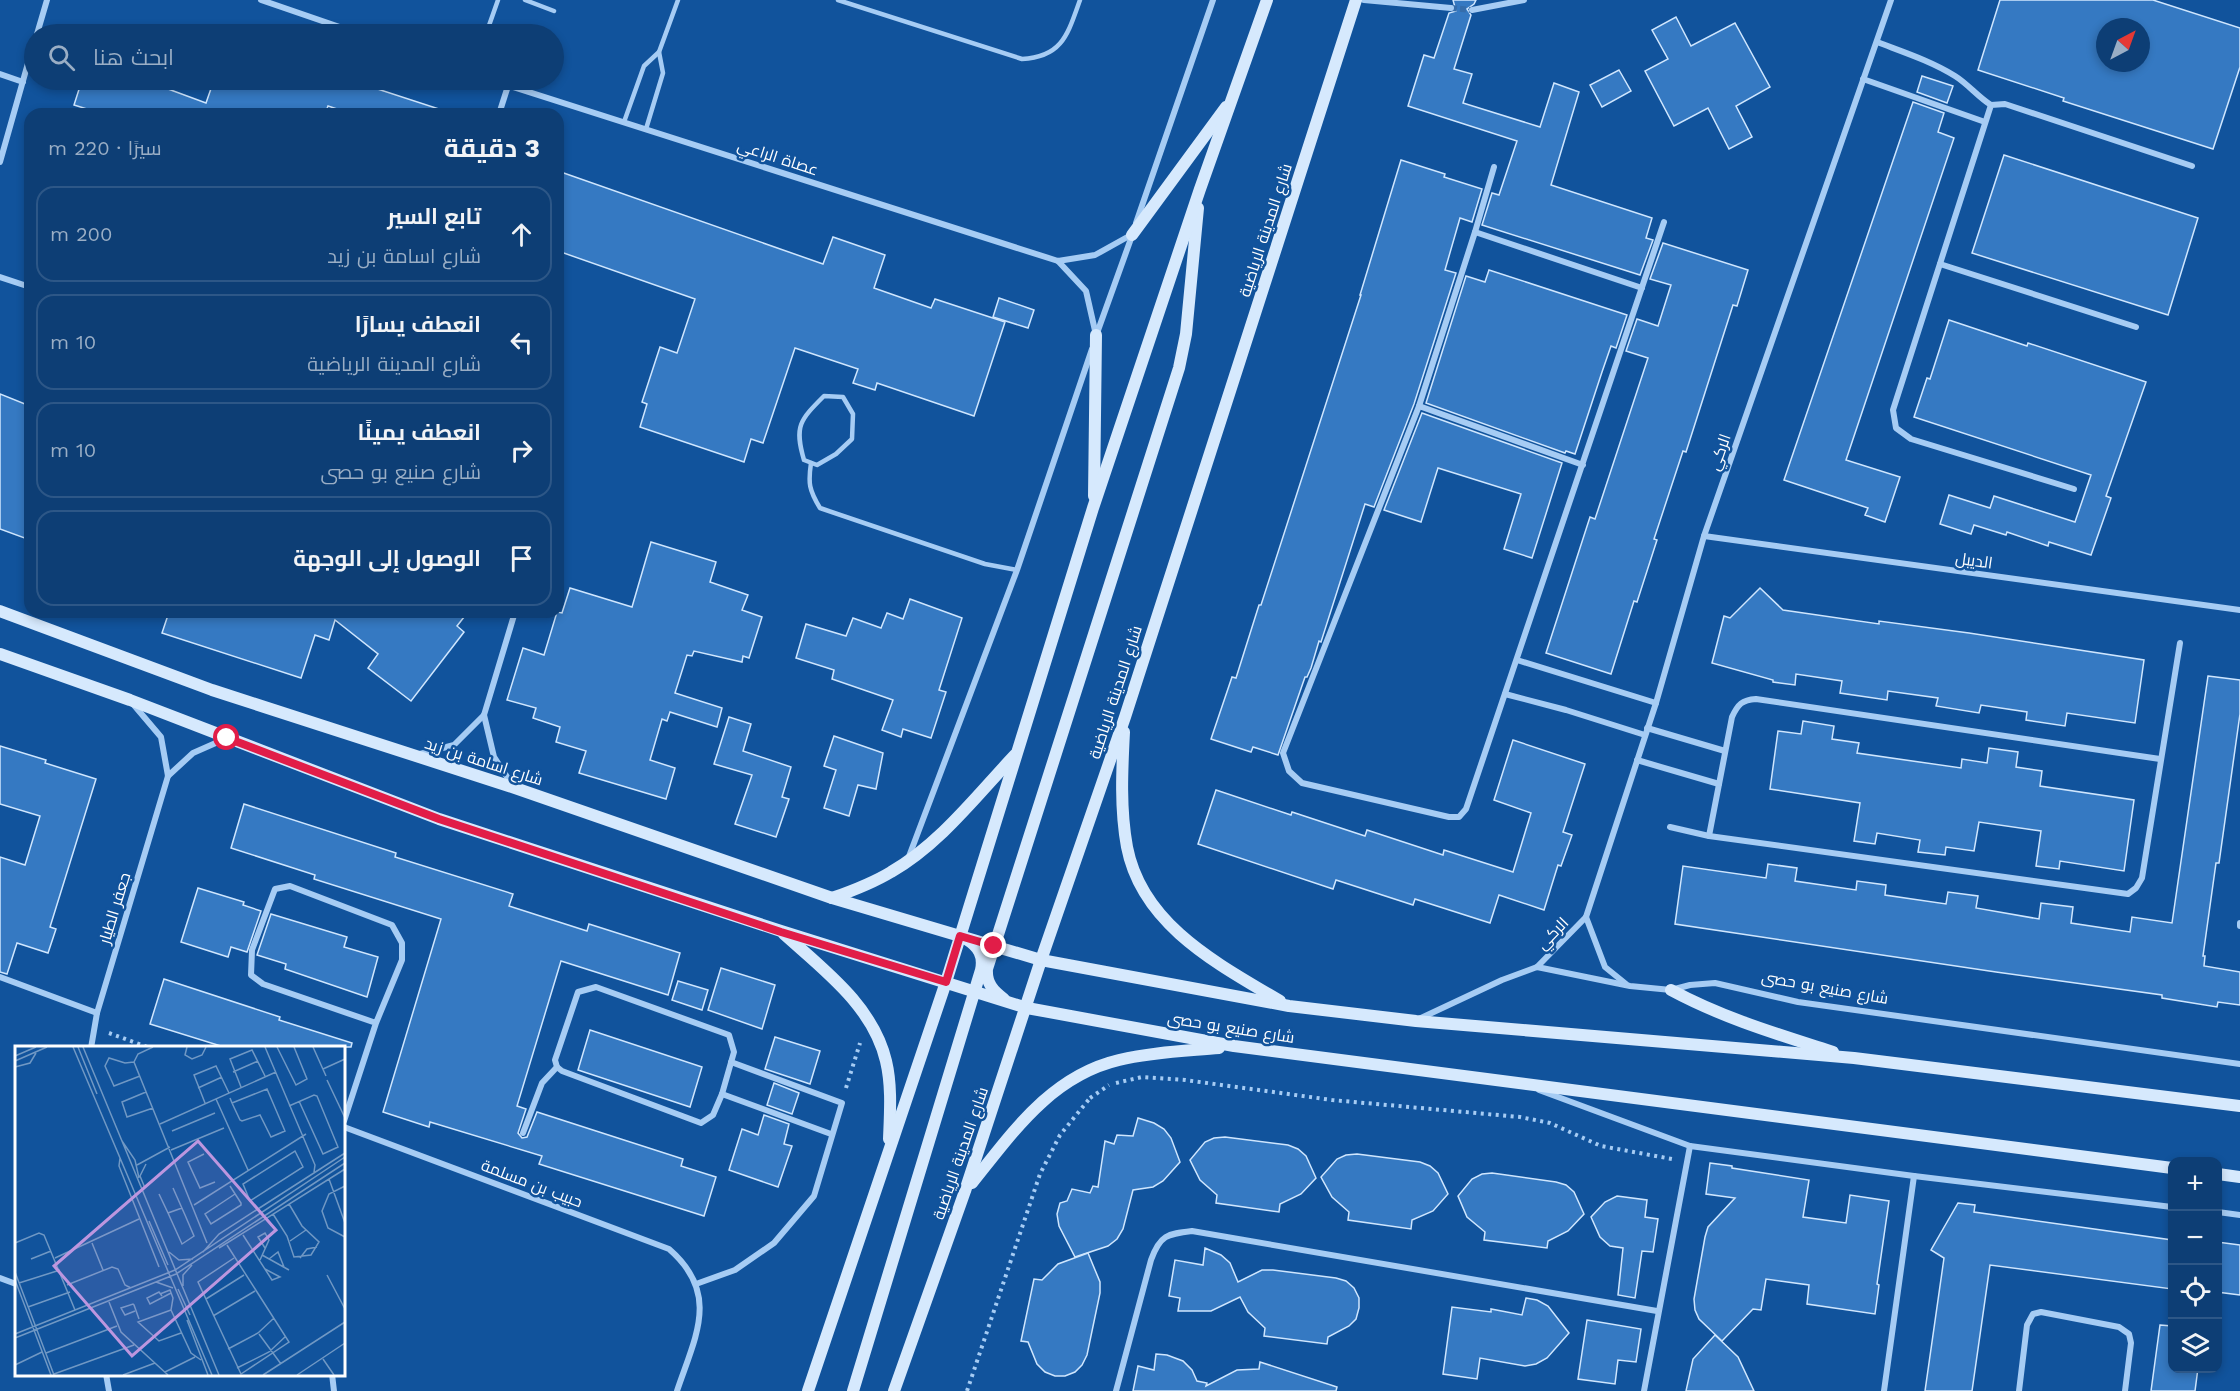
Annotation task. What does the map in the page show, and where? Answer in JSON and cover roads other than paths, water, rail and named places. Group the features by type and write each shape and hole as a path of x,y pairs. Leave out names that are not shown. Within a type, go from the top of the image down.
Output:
{"main road":[{"path":"808,1391 946,982 1093,508 1200,189 1267,0"},
{"name":"شارع المدينة الرياضية","path":"894,1391 965,1191 1041,960 1125,717 1356,0"},
{"path":"1132,235 1234,96"},
{"path":"1026,1008 1001,997 990,985 987,969 1179,368 1186,334 1200,189"},
{"path":"1093,508 1096,335"},
{"name":"شارع اسامة بن زيد","path":"0,611 212,690 515,788 832,898 960,936"},
{"path":"0,654 130,700 439,819 781,932 946,982"},
{"path":"1125,717 1122,769 1123,818 1130,858 1147,895 1161,916 1186,940 1231,971 1289,1006"},
{"path":"832,898 879,879 906,863 941,833 1017,753"},
{"path":"781,932 846,990 867,1018 878,1038 888,1074 890,1113 888,1154"},
{"path":"854,1391 981,970 982,957 973,944 960,936"},
{"name":"شارع صنيع بو حصى","path":"960,936 1041,960 1289,1006 1416,1021 1854,1058 2240,1106"},
{"name":"شارع صنيع بو حصى","path":"946,982 1026,1008 1234,1047 2168,1167"},
{"path":"1671,990 1703,1007 1739,1021 1854,1058"},
{"path":"965,1191 1033,1110 1053,1091 1075,1076 1130,1057 1234,1047"},
{"path":"2222,1175 2240,1177"}],"street":[{"path":"40,24 47,0"},
{"path":"261,0 331,24"},
{"path":"906,863 1017,570 1213,0"},
{"path":"1364,0 1451,8"},
{"path":"1473,10 1524,0"},
{"name":"الركي","path":"1537,967 1586,917 1656,703 1704,536 1891,0"},
{"path":"1877,42 1954,75 1992,105 2005,104 2192,166"},
{"path":"0,74 23,82"},
{"path":"0,162 24,78"},
{"path":"1863,79 1985,122"},
{"path":"501,108 507,90"},
{"name":"عصاة الراعي","path":"521,90 1058,261 1095,255 1132,235"},
{"path":"1992,105 1893,410 1896,428 1911,439 2074,489"},
{"path":"1494,167 1419,406 1283,753 1289,771 1302,783 1449,817 1459,817 1466,809 1664,222"},
{"path":"1475,232 1642,288"},
{"name":"عصاة الراعي","path":"1058,261 1086,291 1096,335"},
{"path":"1940,264 2136,327"},
{"path":"0,277 24,285"},
{"path":"1419,406 1583,465"},
{"name":"الديبل","path":"1704,536 2240,610"},
{"path":"416,756 454,745 484,715 513,618"},
{"path":"1671,827 1708,836 2128,894 2136,888 2142,878 2180,643"},
{"path":"1517,660 1656,703"},
{"path":"1505,694 1725,751"},
{"path":"1708,836 1732,717 1737,705 1746,700 1756,699 2160,759"},
{"name":"جعفر الطيار","path":"91,1046 97,1013 168,776 161,737 130,700"},
{"path":"484,715 495,757 515,788"},
{"path":"168,776 193,753 227,738"},
{"path":"1637,760 1719,784"},
{"path":"345,1118 376,1023 402,960 402,943 392,926 290,886 275,889 252,950 251,975 263,984 376,1023"},
{"name":"الركي","path":"1586,917 1605,967 1630,986"},
{"path":"1416,1021 1502,980 1537,967"},
{"name":"شارع صنيع بو حصى","path":"1537,967 1630,986 1671,990 1690,985 1715,983 1798,1002 2240,1064"},
{"path":"0,977 97,1013"},
{"path":"596,987 729,1035 734,1052 731,1062 722,1094 713,1114 701,1123 562,1071 557,1067 555,1060 578,992 596,987"},
{"path":"676,1391 699,1324 700,1299 696,1284 735,1270 774,1244 814,1196 842,1103 731,1062"},
{"path":"523,1133 542,1083 557,1067"},
{"name":"شارع صنيع بو حصى","path":"1516,1082 1690,1146 2168,1207"},
{"path":"722,1094 831,1134"},
{"name":"حبيب بن مسلمة","path":"345,1127 669,1249 684,1262 696,1284"},
{"path":"1644,1391 1657,1311 1690,1146"},
{"path":"1884,1391 1914,1176"},
{"path":"2222,1213 2240,1215"},
{"path":"1116,1391 1151,1260 1156,1246 1168,1234 1192,1232 1657,1311"},
{"path":"0,1278 15,1284"},
{"path":"2019,1391 2027,1325 2033,1314 2041,1312 2119,1327 2128,1334 2131,1343 2125,1391"},
{"path":"106,1376 109,1391"},
{"path":"332,1376 334,1391"}],"lane":[{"path":"490,24 498,0"},
{"path":"525,0 554,11"},
{"path":"624,122 644,66 659,52 678,0"},
{"path":"838,0 1022,59 1045,55 1062,43 1068,34 1080,0"},
{"path":"646,129 663,73 659,52"},
{"path":"824,396 843,397 854,414 852,439 836,454 817,465 811,463 804,460 798,438 804,415 824,396"},
{"path":"811,463 808,479 811,494 820,508 985,564 1017,570"}],"tunnel":[{"path":"1451,8 1472,10"}]}
